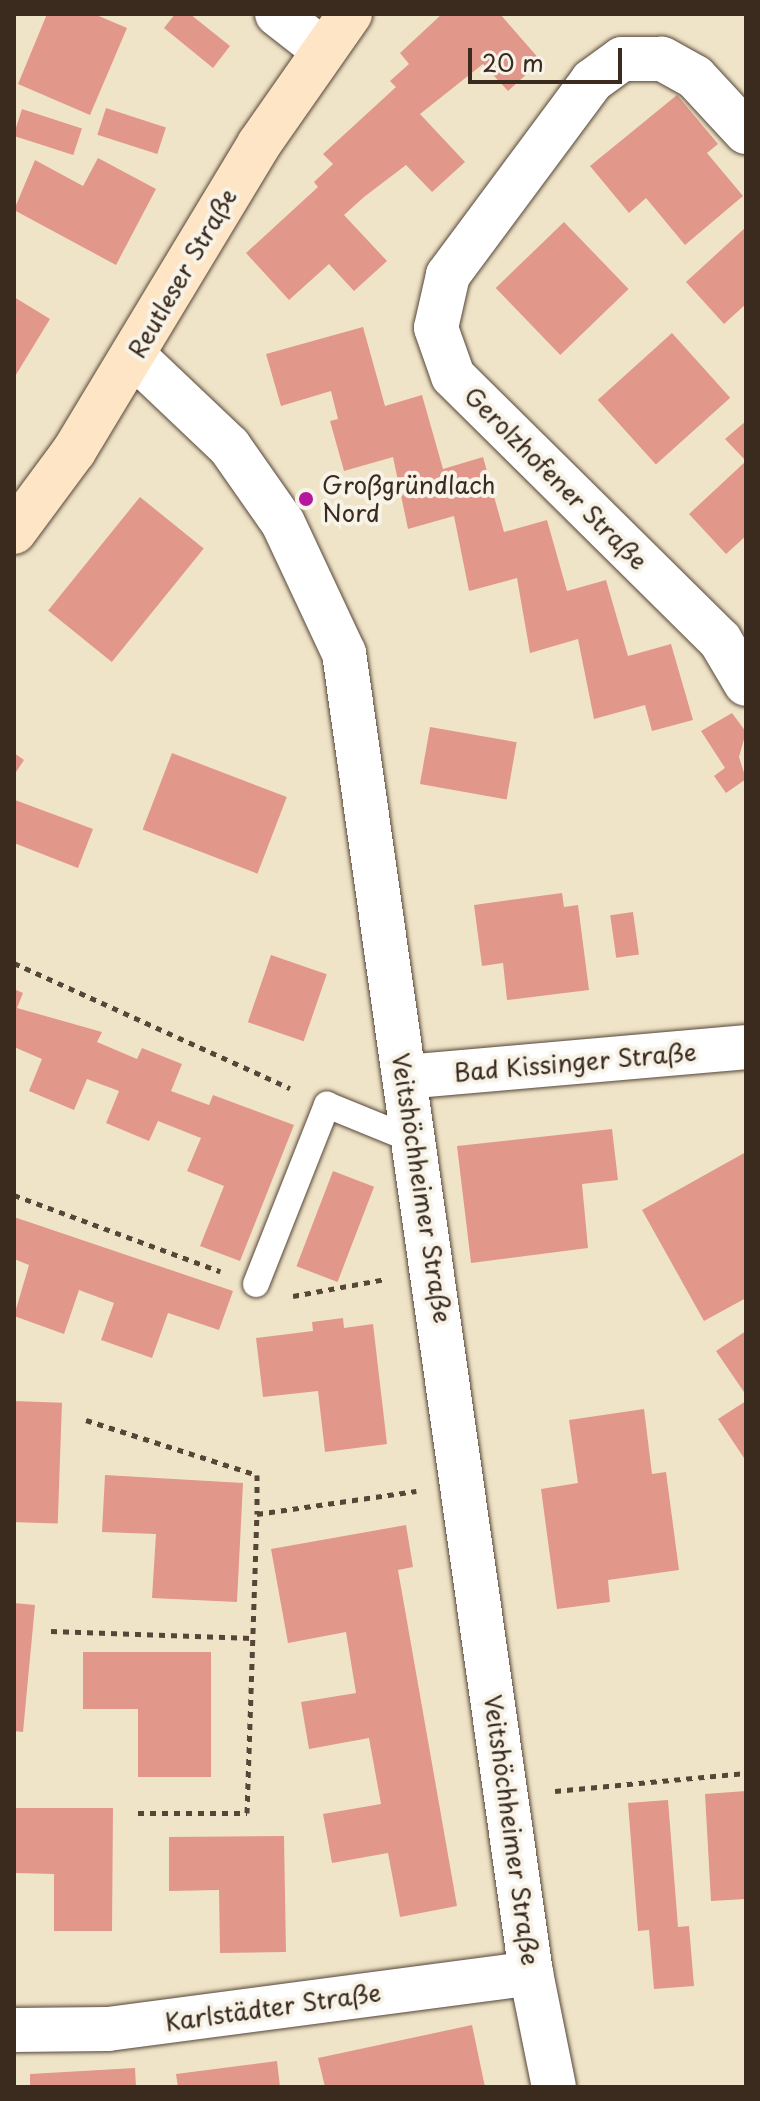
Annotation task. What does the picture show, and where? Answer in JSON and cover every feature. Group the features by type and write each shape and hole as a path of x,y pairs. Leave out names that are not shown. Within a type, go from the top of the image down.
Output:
{"street":[{"path":"277,14 323,50"},
{"name":"Reutleser Straße","path":"14,532 134,356 323,50 350,14"},
{"name":"Gerolzhofener Straße","path":"746,132 695,77 662,59 622,59 592,81 448,275 436,328 453,376 720,640 746,684"},
{"name":"Veitshöchheimer Straße","path":"134,356 229,446 274,510 344,653 511,1795 531,1973 554,2087"},
{"name":"Bad Kissinger Straße","path":"405,1077 746,1047"},
{"name":"Karlstädter Straße","path":"14,2030 108,2029 531,1973"}],"lane":[{"path":"256,1284 327,1105 415,1141"}],"path":[{"path":"14,963 327,1105"},
{"path":"86,1420 257,1475 247,1813 138,1813"},
{"path":"257,1514 464,1483"},
{"path":"51,1631 253,1638"},
{"path":"511,1795 746,1773"}],"building":[{"path":"47,14 94,14 127,28 90,115 18,84"},
{"path":"175,14 190,14 230,46 213,68 164,28"},
{"path":"442,14 500,14 541,61 508,91 483,64 420,114 465,162 432,192 406,165 364,197 344,215 387,261 354,291 329,264 289,300 246,253 318,187 314,182 333,164 323,154 396,87 390,81 409,64 400,53"},
{"path":"677,95 718,144 707,153 743,196 685,245 646,198 629,213 590,166"},
{"path":"106,108 166,127 157,154 97,135"},
{"path":"22,109 82,128 73,155 14,136"},
{"path":"98,158 156,189 116,265 14,210 35,160 83,186"},
{"path":"564,222 629,289 560,355 496,288"},
{"path":"746,227 746,304 724,324 686,282"},
{"path":"14,297 50,319 14,378"},
{"path":"363,327 385,406 422,395 443,469 483,457 504,532 547,520 567,591 606,580 628,656 671,644 693,720 652,731 645,705 594,719 578,639 530,653 517,578 469,591 454,516 408,529 393,457 344,471 330,421 338,419 331,391 281,406 266,354"},
{"path":"672,333 730,398 656,465 598,400"},
{"path":"746,421 746,461 725,439"},
{"path":"746,461 746,536 726,554 689,514"},
{"path":"140,497 204,549 112,662 48,610"},
{"path":"732,713 746,732 739,757 746,779 726,793 714,776 725,768 701,731"},
{"path":"430,727 517,742 507,799 420,784"},
{"path":"14,753 24,760 14,775"},
{"path":"172,753 287,797 257,874 143,830"},
{"path":"15,800 93,829 78,868 14,843"},
{"path":"562,893 564,907 578,905 589,990 507,1000 503,963 482,966 474,905"},
{"path":"633,912 639,955 616,958 610,915"},
{"path":"271,955 327,974 304,1041 248,1022"},
{"path":"14,989 23,993 17,1008 102,1032 97,1042 137,1059 142,1048 182,1064 171,1091 209,1105 213,1095 294,1125 240,1261 200,1246 224,1186 187,1171 201,1138 158,1121 149,1141 106,1123 119,1091 87,1079 74,1110 29,1091 42,1059 14,1047"},
{"path":"612,1129 618,1180 582,1184 588,1248 471,1263 457,1146"},
{"path":"746,1152 746,1298 704,1321 642,1210"},
{"path":"333,1171 374,1187 338,1282 296,1266"},
{"path":"14,1217 233,1291 219,1330 168,1313 152,1358 101,1340 114,1303 79,1290 64,1334 14,1316 29,1265 14,1259"},
{"path":"343,1318 344,1328 373,1324 387,1444 325,1452 318,1391 263,1397 256,1338 313,1331 312,1322"},
{"path":"746,1331 746,1395 716,1351"},
{"path":"14,1401 62,1403 58,1524 14,1522"},
{"path":"746,1401 746,1457 744,1458 718,1419"},
{"path":"644,1409 652,1474 666,1472 679,1570 608,1580 610,1602 557,1609 541,1489 578,1483 569,1420"},
{"path":"105,1475 243,1483 237,1602 152,1598 156,1534 102,1532"},
{"path":"406,1525 413,1567 398,1570 457,1906 400,1917 388,1853 332,1863 323,1814 381,1804 369,1738 309,1749 301,1702 356,1693 346,1632 288,1643 271,1549"},
{"path":"14,1603 35,1605 23,1732 14,1731"},
{"path":"83,1652 211,1652 211,1777 138,1777 138,1709 83,1709"},
{"path":"746,1791 746,1899 711,1901 705,1794"},
{"path":"668,1800 678,1927 689,1926 694,1986 654,1989 649,1930 638,1931 628,1803"},
{"path":"14,1808 113,1808 112,1931 54,1931 54,1874 14,1873"},
{"path":"284,1836 286,1952 220,1953 219,1890 169,1891 169,1837"},
{"path":"472,2025 485,2087 325,2087 318,2058"},
{"path":"277,2061 280,2087 178,2087 176,2074"},
{"path":"135,2068 136,2087 30,2087 30,2074"}],"place":[{"name":"Großgründlach Nord","path":"306,499"}]}
